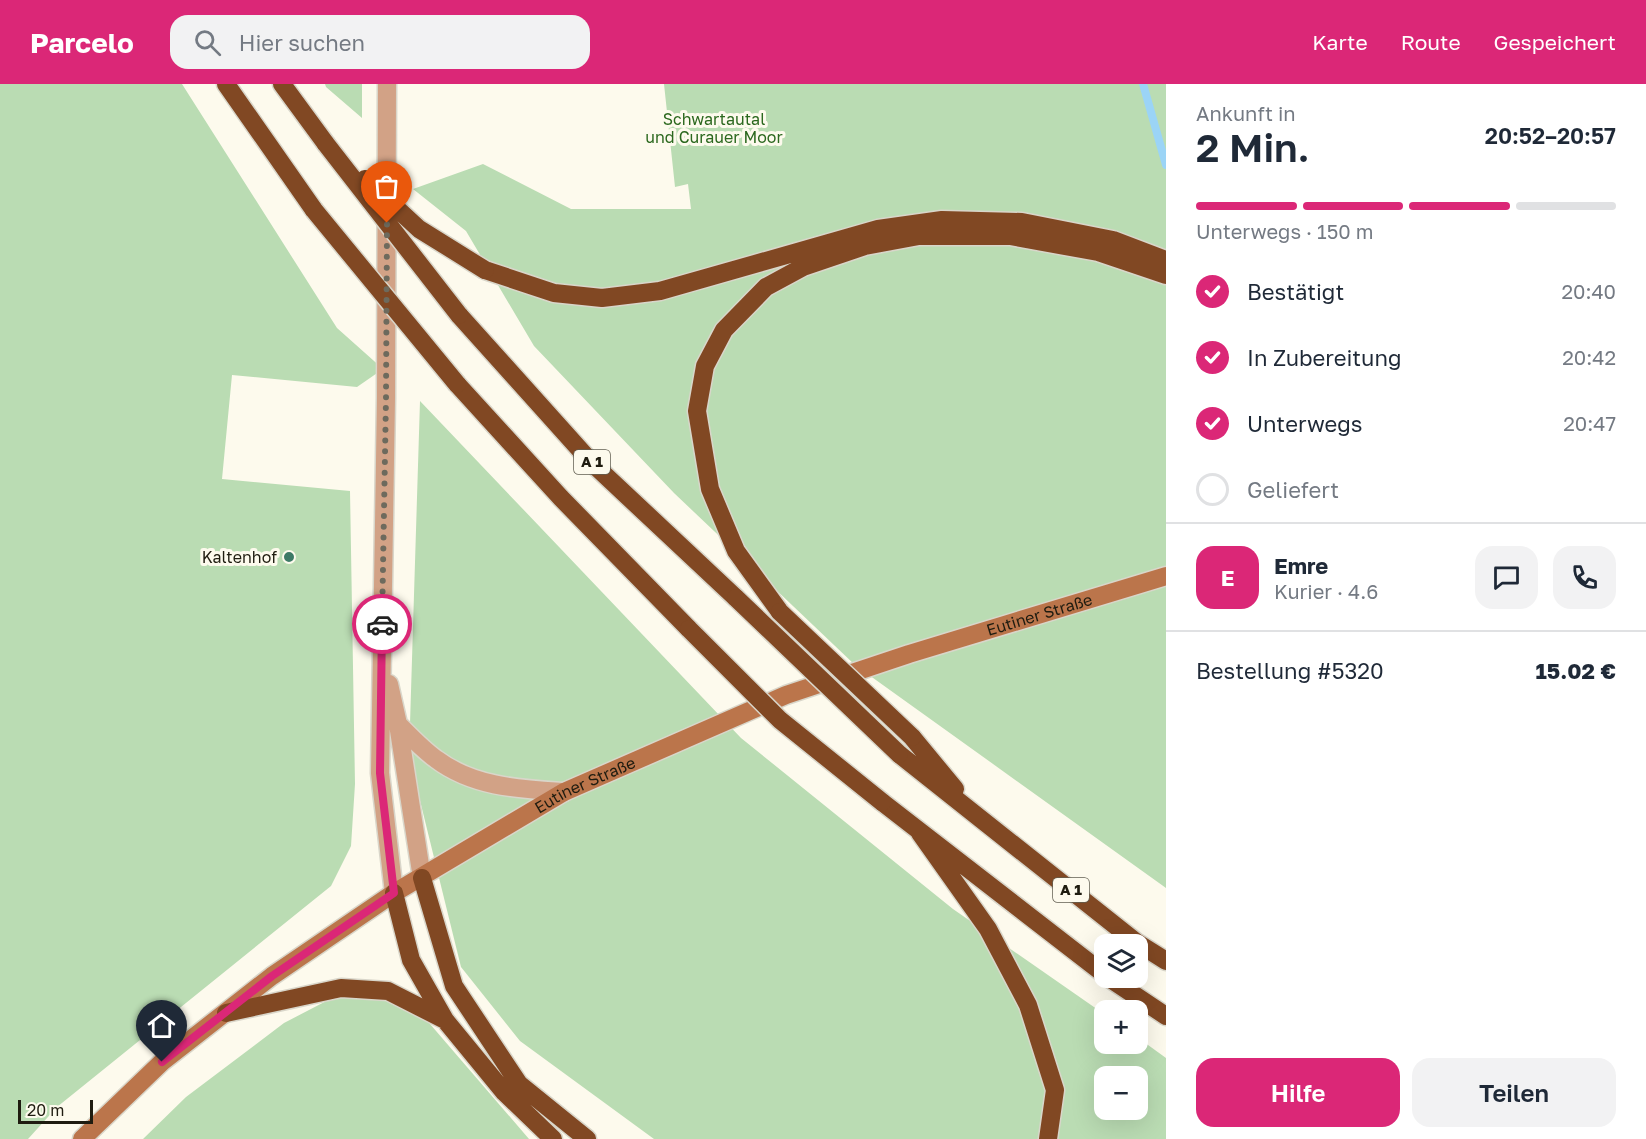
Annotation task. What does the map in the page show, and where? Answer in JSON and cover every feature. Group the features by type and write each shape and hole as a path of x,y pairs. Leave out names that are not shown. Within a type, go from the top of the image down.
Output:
{"highway":[{"path":"226,84 314,210 457,384 561,498 689,629 780,720 921,833 1094,966"},
{"name":"A 1","path":"282,84 459,315 591,462 899,754 1136,942 1166,961"},
{"path":"326,144 419,229 485,270 554,293 602,297 670,289 878,229 942,220 1022,222 1113,240 1166,260"},
{"path":"977,816 912,737 780,612 736,551 710,489 697,411 705,366 724,330 766,287 803,267 855,249 919,236 1010,236 1098,252 1166,275"},
{"path":"921,833 988,929 1028,1005 1055,1090 1048,1139"},
{"path":"422,878 454,986 519,1084 587,1139"},
{"path":"394,893 411,960 444,1020 504,1092 553,1139"},
{"path":"226,1013 341,988 388,992 444,1020"},
{"path":"1124,988 1166,1016"}],"main road":[{"name":"Eutiner Straße","path":"82,1139 162,1062 272,976 394,893 564,792 786,695 909,654 1166,576"}],"street":[{"path":"387,84 386,398 380,773 394,893"},
{"path":"382,653 398,724 422,878"},
{"path":"398,724 436,759 466,777 504,788 564,792"}],"green space":[{"path":"0,84 182,84 337,328 383,369 357,387 232,375 222,479 350,491 355,784 351,846 331,886 57,1107 28,1139 0,1139"},
{"path":"325,84 362,84 362,118 326,87"},
{"name":"Schwartautal und Curauer Moor","path":"664,84 1166,84 1166,888 855,665 674,493 534,346 466,231 413,189 483,164 571,209 691,209 688,184 675,187"},
{"path":"420,401 741,738 953,909 1094,1007 1094,1054 1148,1054 1148,1045 1166,1058 1166,1139 654,1139 520,1041 461,967 409,756"},
{"path":"334,997 380,998 424,1017 529,1139 143,1139 186,1097 284,1023"}],"waterway":[{"path":"1143,84 1166,165"}],"way so far":[{"path":"382,624 387,223"}],"place":[{"name":"Kaltenhof","path":"289,557"}],"route":[{"path":"162,1062 272,976 394,893 380,773 382,624"}]}
